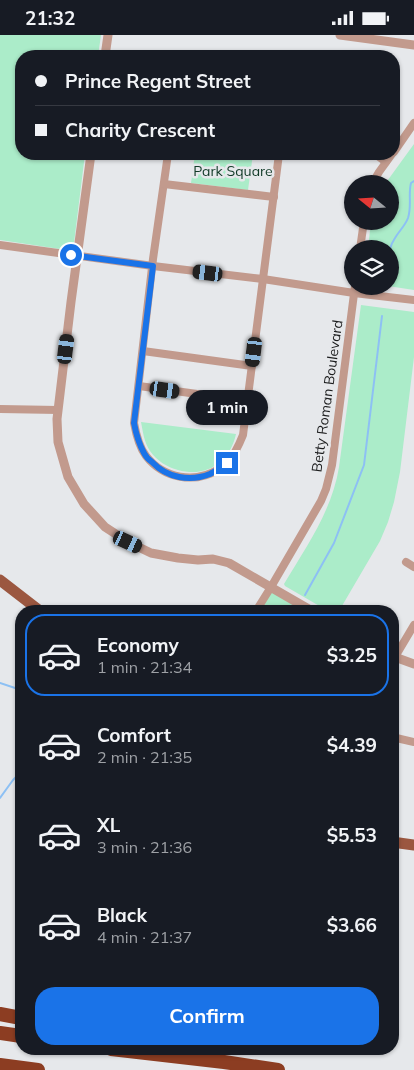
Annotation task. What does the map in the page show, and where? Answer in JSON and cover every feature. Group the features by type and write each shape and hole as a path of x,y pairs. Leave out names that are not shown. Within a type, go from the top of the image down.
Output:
{"highway":[{"path":"0,1014 15,1017"},
{"path":"0,1033 15,1035"},
{"path":"164,1055 278,1070"},
{"path":"193,1055 224,1062"},
{"path":"0,1065 38,1070"}],"main road":[{"path":"0,579 32,605"},
{"path":"399,843 414,845"}],"street":[{"path":"106,50 108,35"},
{"path":"340,35 414,45"},
{"path":"400,143 414,123"},
{"path":"90,160 57,419 58,442 68,477 84,504 105,527 128,542 151,553 198,560 213,559 229,563 302,605"},
{"path":"167,160 134,423 137,437 145,455 156,467 169,475 183,478 211,473 227,463 238,448 243,435 278,160"},
{"path":"378,175 386,162 383,160"},
{"path":"164,184 274,197"},
{"path":"0,245 153,266 344,289"},
{"name":"Betty Roman Boulevard","path":"260,605 315,513 330,476 354,295"},
{"path":"384,295 414,300"},
{"path":"143,351 252,366"},
{"path":"139,386 248,401"},
{"path":"0,409 58,410"},
{"path":"406,562 414,567"},
{"path":"399,650 414,625"},
{"path":"399,659 414,663"},
{"path":"399,739 414,742"}],"green space":[{"path":"0,35 101,35 99,50 15,50 15,160 84,160 73,251 0,240"},
{"path":"414,144 414,290 399,288 399,240 369,240 370,230 399,230 399,175 392,175"},
{"name":"Park Square","path":"194,160 252,160 248,190 191,183"},
{"path":"361,305 414,312 414,357 400,472 388,522 380,541 343,605 318,605 284,584 324,514 331,499 339,467"},
{"path":"141,422 236,434 233,444 223,460 208,470 189,472 170,467 156,458 146,444"},
{"path":"272,587 303,605 260,605"}],"waterway":[{"path":"394,240 408,218 410,187 414,181"},
{"path":"305,595 334,543 364,465 382,316"},
{"path":"0,683 15,688"},
{"path":"0,798 15,778"}],"route":[{"path":"71,255 153,266 134,423 137,437 145,455 156,467 169,475 183,478 211,473 227,463"}]}
